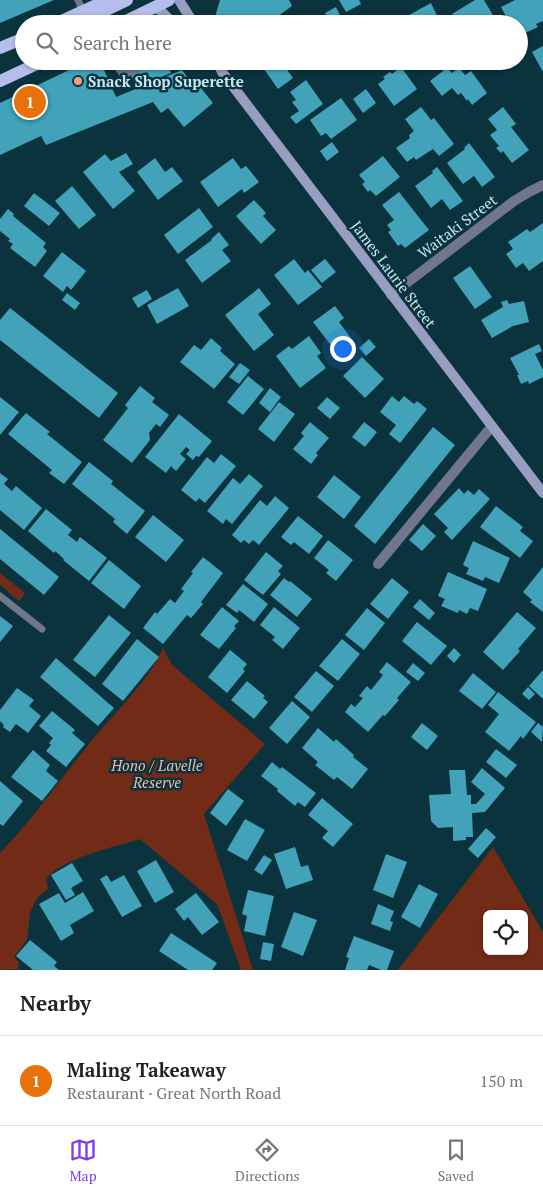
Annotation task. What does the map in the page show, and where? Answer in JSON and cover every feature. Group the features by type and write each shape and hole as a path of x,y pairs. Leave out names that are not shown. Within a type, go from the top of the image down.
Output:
{"main road":[{"path":"70,15 86,5 106,5 127,0"},
{"path":"139,15 169,0"},
{"path":"91,15 106,5"},
{"path":"0,49 15,44"},
{"path":"0,81 24,70"}],"street":[{"path":"180,0 189,15"},
{"path":"155,7 165,15"},
{"name":"James Laurie Street","path":"220,70 543,493"},
{"name":"Waitaki Street","path":"391,294 514,201 543,185"},
{"path":"378,564 492,426"}],"lane":[{"path":"0,43 15,42"},
{"path":"120,70 123,75 135,70"},
{"path":"0,596 42,630"}],"green space":[{"path":"0,573 25,593 19,601 0,585"},
{"name":"Hono / Lavelle Reserve","path":"163,648 172,665 265,744 204,814 253,970 241,970 217,904 140,839 77,859 65,864 46,878 48,889 37,898 30,913 27,940 14,957 19,963 18,969 0,970 0,853 138,687 156,662"},
{"path":"493,847 543,932 543,970 398,970"}],"building":[{"path":"0,0 54,0 15,15 0,23"},
{"path":"220,0 289,0 292,6 280,15 216,15"},
{"path":"339,0 359,0 361,4 346,12"},
{"path":"475,0 484,0 493,15 452,15"},
{"path":"515,0 543,0 543,21 536,24 538,27 528,32 528,15 505,15 501,7"},
{"path":"431,3 437,15 409,15"},
{"path":"336,7 340,15 326,15 325,13"},
{"path":"543,46 543,72 532,52"},
{"path":"69,70 104,70 116,97 182,70 194,86 197,83 213,103 184,127 168,108 161,113 153,102 46,145 41,136 0,155 0,103"},
{"path":"129,70 170,70 171,73 136,87"},
{"path":"265,70 287,70 293,78 278,89"},
{"path":"397,70 403,70 417,89 394,106 378,84 390,72 392,74"},
{"path":"444,70 449,70 452,73 456,70 461,70 465,75 471,71 487,93 472,105 461,93 458,95 452,88 442,96 430,81"},
{"path":"306,80 323,104 296,124 290,117 299,111 292,102 296,100 290,92"},
{"path":"366,89 376,103 363,113 353,99"},
{"path":"341,98 357,120 331,139 326,133 321,136 310,120"},
{"path":"421,107 431,120 434,118 454,144 439,156 433,149 416,160 414,157 407,162 396,148 410,138 409,135 414,131 405,119"},
{"path":"503,107 516,124 511,127 529,150 512,163 503,151 501,153 496,148 499,146 490,135 497,130 488,119"},
{"path":"332,142 339,152 327,161 320,151"},
{"path":"469,143 495,177 482,187 474,176 463,184 447,163 465,149"},
{"path":"126,153 133,164 119,172 135,191 113,209 83,172 105,154 111,161"},
{"path":"383,156 400,177 376,196 370,190 368,192 362,184 365,182 359,175"},
{"path":"155,158 165,172 172,167 183,181 158,200 137,172"},
{"path":"233,158 241,169 246,166 259,182 244,193 242,189 218,207 200,182"},
{"path":"437,167 463,201 450,210 442,199 431,208 415,186 433,173 432,171"},
{"path":"72,186 96,215 79,229 55,201"},
{"path":"399,192 429,230 405,248 401,244 398,246 388,232 391,230 387,225 394,220 382,205"},
{"path":"34,193 60,213 49,226 24,206"},
{"path":"254,200 266,213 263,216 276,230 261,244 236,216"},
{"path":"199,208 213,227 178,254 164,235"},
{"path":"8,209 14,214 13,216 46,243 43,247 47,251 35,267 10,248 13,244 0,231 0,219"},
{"path":"543,223 543,261 529,271 523,263 516,268 506,254 513,249 508,242 527,229 530,232"},
{"path":"219,232 229,245 222,250 231,261 202,283 185,260 212,240"},
{"path":"62,252 86,271 71,290 67,286 63,292 43,276"},
{"path":"294,259 305,273 308,270 322,287 298,305 274,275"},
{"path":"325,259 336,272 322,283 311,270"},
{"path":"470,266 492,297 475,309 453,278"},
{"path":"178,288 189,306 157,324 147,305"},
{"path":"259,288 271,304 258,314 274,335 254,351 225,315"},
{"path":"147,290 152,299 138,308 132,298"},
{"path":"67,293 80,303 75,310 62,300"},
{"path":"507,300 509,304 524,301 529,322 513,326 492,338 481,320 503,307 501,302"},
{"path":"335,306 344,318 339,322 353,341 337,353 313,322"},
{"path":"10,308 118,393 99,418 0,340 0,320"},
{"path":"309,336 321,353 317,356 326,368 300,388 276,356 289,346 292,349"},
{"path":"211,338 222,348 220,351 235,364 214,389 180,362 194,345 201,350"},
{"path":"369,339 376,347 366,356 359,348"},
{"path":"539,344 542,351 535,354 543,370 543,377 529,384 528,381 521,384 517,375 519,375 510,358"},
{"path":"362,357 384,379 365,398 343,376"},
{"path":"240,363 250,370 239,384 229,377"},
{"path":"248,376 264,389 243,415 227,402"},
{"path":"140,386 155,398 152,402 169,415 160,427 156,424 149,433 150,440 132,463 103,440 128,408 125,405"},
{"path":"270,388 281,397 270,412 259,403"},
{"path":"392,396 399,402 404,396 414,404 417,401 427,409 400,443 389,434 396,425 380,412"},
{"path":"0,397 19,412 0,435"},
{"path":"327,397 340,408 330,419 317,408"},
{"path":"279,402 295,414 274,442 258,429"},
{"path":"26,413 50,432 47,434 82,462 64,484 49,473 52,470 8,434"},
{"path":"179,414 212,441 199,457 196,456 193,460 186,454 190,450 186,447 180,454 186,459 176,471 171,466 166,473 145,457"},
{"path":"310,422 329,438 316,453 318,455 311,464 293,449 304,436 301,433"},
{"path":"364,422 377,432 365,447 352,437"},
{"path":"433,427 455,445 375,544 354,526"},
{"path":"221,454 236,466 205,503 199,498 196,502 181,490 207,457 214,463"},
{"path":"89,462 113,481 111,484 145,511 127,534 113,522 115,519 72,484"},
{"path":"0,473 8,479 4,484 12,491 16,486 42,508 24,530 0,510"},
{"path":"249,474 263,486 232,524 226,519 223,524 207,511 233,478 240,484"},
{"path":"334,475 361,497 344,519 317,497"},
{"path":"459,488 464,494 468,490 474,495 479,489 490,499 452,540 444,532 448,528 434,514"},
{"path":"275,496 289,508 259,545 253,540 249,544 244,540 241,543 232,535 260,500 267,506"},
{"path":"496,506 523,527 520,531 533,541 520,558 480,527"},
{"path":"46,509 72,530 68,535 77,542 80,537 107,558 89,581 55,551 54,553 28,531"},
{"path":"153,515 184,540 166,562 135,537"},
{"path":"298,516 323,536 309,554 294,542 291,545 281,537"},
{"path":"423,524 436,536 422,551 409,540"},
{"path":"0,529 59,577 44,595 0,559"},
{"path":"328,540 353,560 336,581 326,573 329,570 314,558"},
{"path":"473,541 510,558 499,583 485,577 483,581 466,574 469,568 463,565"},
{"path":"266,552 283,566 278,571 281,574 263,595 244,580"},
{"path":"203,557 223,573 201,602 203,604 191,618 187,615 163,644 143,628 155,612 157,614 170,599 175,603 184,591 181,589 193,573 191,572"},
{"path":"109,560 141,586 124,609 91,583"},
{"path":"543,567 543,612 530,602 532,600 523,592"},
{"path":"448,572 487,589 478,611 470,608 467,614 459,610 458,613 441,606 445,599 438,596"},
{"path":"284,578 312,599 297,617 270,595"},
{"path":"392,578 409,592 388,619 370,604"},
{"path":"243,584 268,604 254,622 239,610 237,613 226,605"},
{"path":"420,599 435,613 429,620 413,607"},
{"path":"222,607 239,621 234,626 236,628 219,649 200,635"},
{"path":"274,607 300,628 283,649 272,640 275,637 260,625"},
{"path":"367,608 385,623 364,650 345,635"},
{"path":"517,612 536,628 518,649 520,651 503,670 483,652"},
{"path":"109,615 131,633 95,677 73,660"},
{"path":"0,616 13,626 0,642"},
{"path":"417,622 447,646 431,665 402,641"},
{"path":"137,639 159,657 123,701 102,684"},
{"path":"342,639 360,654 338,681 319,666"},
{"path":"454,648 461,655 454,663 447,656"},
{"path":"230,650 247,664 243,669 245,671 227,693 208,677"},
{"path":"56,658 114,708 98,726 40,677"},
{"path":"387,662 411,682 397,698 399,700 368,732 345,712 351,704 355,707 363,698 359,696 367,686 371,690 383,675 379,672"},
{"path":"413,663 425,673 418,681 406,672"},
{"path":"543,670 543,699 529,686"},
{"path":"316,671 334,686 312,712 294,697"},
{"path":"473,673 496,692 482,709 459,691"},
{"path":"247,681 265,696 263,698 268,702 254,719 231,700"},
{"path":"528,687 535,694 529,700 522,694"},
{"path":"17,688 34,700 29,706 41,716 28,733 16,724 10,732 3,727 4,725 0,721 0,710"},
{"path":"498,692 536,722 523,739 521,736 509,751 485,732 499,714 488,705"},
{"path":"292,701 310,717 287,744 269,728"},
{"path":"52,711 75,730 72,733 85,744 66,767 46,751 51,745 49,743 53,738 39,726"},
{"path":"422,723 438,736 427,750 411,737"},
{"path":"538,723 543,727 542,742 531,732"},
{"path":"318,728 334,742 336,739 354,755 353,757 368,769 352,789 337,777 334,780 315,765 318,762 302,748"},
{"path":"496,749 517,765 506,778 486,762"},
{"path":"33,750 50,765 46,771 58,781 42,801 11,777"},
{"path":"272,762 280,769 282,767 316,793 305,807 298,802 295,806 261,776"},
{"path":"482,768 505,788 485,812 472,813 473,837 466,837 466,840 453,841 453,827 438,828 431,821 429,795 451,794 449,770 465,770 467,795 471,795 471,804 476,804 485,794 471,782"},
{"path":"0,781 23,801 3,826 0,824"},
{"path":"228,789 244,801 226,826 210,813"},
{"path":"322,798 353,824 333,847 322,838 328,831 308,815"},
{"path":"245,819 265,830 247,861 227,850"},
{"path":"486,828 496,837 478,858 468,849"},
{"path":"295,847 301,867 308,865 313,880 286,889 274,854"},
{"path":"386,854 407,862 393,898 373,890"},
{"path":"264,855 272,860 262,875 254,870"},
{"path":"156,860 174,892 155,903 137,871"},
{"path":"72,863 83,881 71,888 75,895 66,900 51,875"},
{"path":"107,875 111,882 124,875 142,906 122,917 100,879"},
{"path":"419,884 438,894 420,928 401,917"},
{"path":"248,890 274,896 265,936 244,931 247,916 242,914"},
{"path":"83,892 94,911 70,925 74,933 61,941 39,904 59,893 65,903"},
{"path":"196,893 219,922 202,935 188,917 184,921 175,909"},
{"path":"378,904 394,911 390,921 393,922 390,931 371,924"},
{"path":"294,912 317,920 303,956 281,947"},
{"path":"171,933 217,963 212,970 188,970 159,951"},
{"path":"354,936 394,951 387,970 381,970 369,965 367,970 345,970 349,958 346,957"},
{"path":"30,940 57,962 54,966 59,970 33,970 16,956"},
{"path":"263,942 274,944 271,961 260,959"}],"place":[{"name":"Snack Shop Superette","path":"78,81"},
{"name":"Maling Takeaway","path":"30,102"}]}
